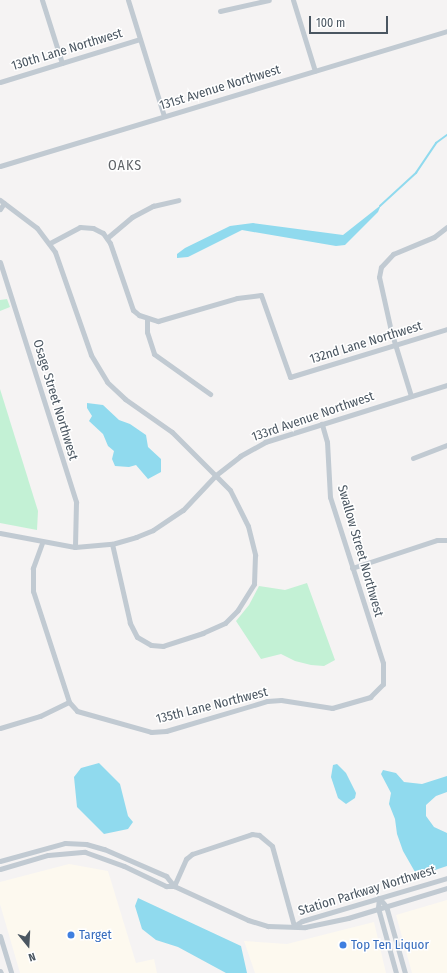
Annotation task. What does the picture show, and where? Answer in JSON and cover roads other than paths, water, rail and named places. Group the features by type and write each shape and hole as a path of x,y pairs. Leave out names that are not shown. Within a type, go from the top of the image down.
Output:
{"street":[{"path":"42,0 62,63"},
{"path":"128,0 164,116"},
{"path":"220,11 269,0"},
{"path":"293,0 315,71"},
{"name":"131st Avenue Northwest","path":"0,166 447,31"},
{"name":"130th Lane Northwest","path":"0,82 140,39"},
{"path":"107,238 132,217 153,206 178,200"},
{"path":"0,209 2,202 37,228 50,243 60,262 91,355 102,375 114,390 172,432 230,490 248,526 255,555 254,584 234,615 225,623 203,633 163,646 145,643 134,632 121,592 112,544"},
{"path":"50,243 80,227 97,230 107,238 133,310 147,318 148,338 154,354 210,394"},
{"path":"412,396 379,287 379,277 383,265 393,254 434,237 447,227"},
{"name":"Osage Street Northwest","path":"0,262 76,502 75,547"},
{"name":"132nd Lane Northwest","path":"147,318 168,320 237,298 261,295 290,377 396,346 447,329"},
{"name":"133rd Avenue Northwest","path":"0,533 75,547 112,544 136,537 169,520 190,504 216,475 240,456 265,442 447,385"},
{"name":"Swallow Street Northwest","path":"322,424 327,442 330,497 383,662 383,684"},
{"path":"413,458 447,445"},
{"path":"352,568 437,540 447,540"},
{"path":"0,728 40,716 69,702 41,622 31,582 42,542"},
{"name":"135th Lane Northwest","path":"69,702 77,711 116,724 151,732 166,731 266,701 281,700 332,708 370,697 383,684"},
{"path":"174,886 186,859 192,854 246,835 259,835 272,846 294,926"},
{"name":"Station Parkway Northwest","path":"0,861 32,850 65,843 104,848 166,876 174,886"},
{"path":"32,850 34,859"},
{"name":"Station Parkway Northwest","path":"0,869 34,859 67,852 85,852 124,866 166,886 174,886 248,920 268,926 305,927 323,924 447,888"},
{"name":"Station Parkway Northwest","path":"294,926 302,921 447,878"},
{"path":"378,898 386,906 405,973"},
{"path":"378,898 378,908 396,973"},
{"path":"0,936 11,973"}],"water":[{"path":"381,205 378,212 345,245 336,246 242,230 188,257 177,258 177,254 185,248 230,226 253,223 343,235"},
{"path":"87,403 103,405 119,420 130,424 146,435 148,447 161,459 161,472 148,479 136,465 129,467 115,466 112,459 114,451 108,446 103,434 89,421 92,416 87,408"},
{"path":"99,763 120,784 128,816 133,822 128,829 104,834 77,807 74,777 81,768"},
{"path":"337,764 346,773 356,793 355,798 346,804 338,798 331,777 333,765"},
{"path":"383,770 396,773 404,782 422,784 447,776 447,792 436,796 426,805 426,816 434,827 447,833 447,866 420,875 415,872 403,851 397,834 395,819 389,804 391,793 381,774"},
{"path":"138,898 241,946 247,973 226,973 178,947 156,940 142,929 135,906"}],"waterway":[{"path":"380,206 416,173 436,143 447,135"}],"place":[{"name":"Target","path":"71,935"},
{"name":"Top Ten Liquor","path":"343,945"}],"district":[{"name":"OAKS","path":"125,166"}]}
